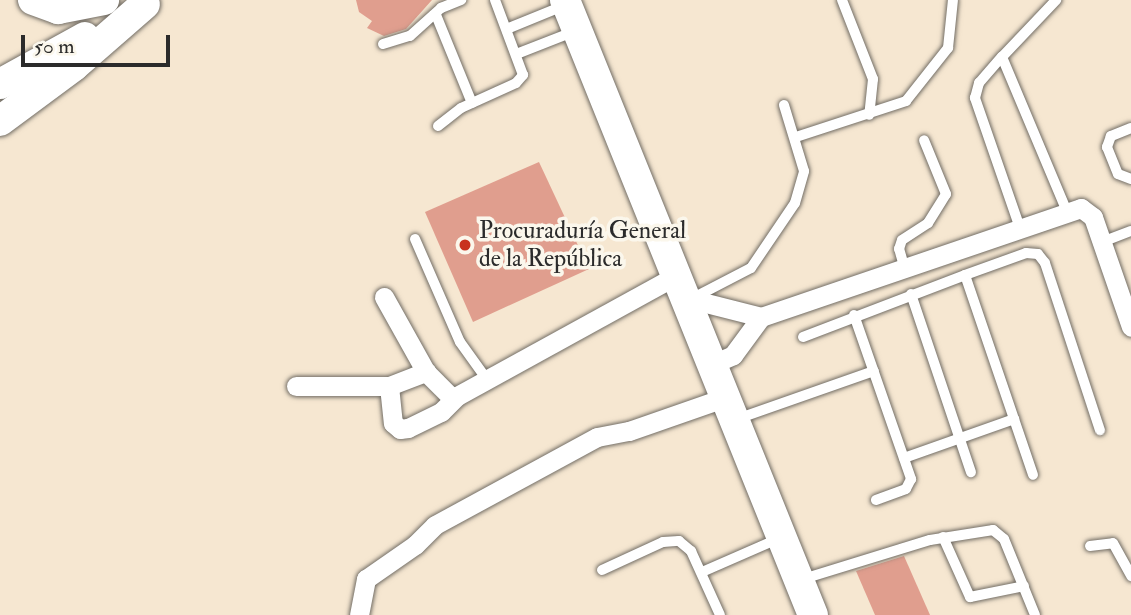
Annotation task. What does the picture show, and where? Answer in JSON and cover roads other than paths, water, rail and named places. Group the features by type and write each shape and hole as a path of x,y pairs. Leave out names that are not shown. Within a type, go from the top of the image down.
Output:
{"main road":[{"path":"33,0 58,9 104,0"},
{"path":"0,84 148,2"},
{"path":"0,121 84,58 148,2"},
{"path":"569,12 813,615"}],"street":[{"path":"389,386 391,417 400,429 440,412 453,399 683,295 761,317 904,266 1081,208 1090,212 1131,327"},
{"path":"384,297 426,372 453,399"},
{"path":"710,365 733,355 761,317"},
{"path":"296,386 389,386 426,372"},
{"path":"359,615 366,579 415,545 435,525 597,437 729,409"}],"lane":[{"path":"383,44 410,36 436,15 461,0"},
{"path":"438,126 472,103 520,79 524,69 519,53 495,0"},
{"path":"842,0 873,79 869,115"},
{"path":"796,137 906,101 942,58 951,37 953,0"},
{"path":"1020,228 975,98 979,83 1056,0"},
{"path":"509,29 569,12"},
{"path":"519,53 569,12"},
{"path":"436,15 472,103"},
{"path":"1002,57 1067,212"},
{"path":"683,295 741,277 758,257 800,191 804,171 796,137 784,105"},
{"path":"1131,128 1111,136 1107,147 1118,174 1131,179"},
{"path":"904,266 899,249 902,240 928,223 946,194 924,140"},
{"path":"1102,242 1131,231"},
{"path":"415,239 460,342 489,382"},
{"path":"803,337 854,315 1026,253 1042,258 1100,430"},
{"path":"965,275 1033,475"},
{"path":"911,294 971,472"},
{"path":"854,315 904,458 909,485 876,500"},
{"path":"729,409 874,371"},
{"path":"904,458 1014,419"},
{"path":"799,580 943,537 998,531 1035,615"},
{"path":"943,537 970,597 1024,586"},
{"path":"702,572 781,538"},
{"path":"602,570 671,540 686,545 702,572 720,615"},
{"path":"1090,547 1113,543 1131,576"}],"place":[{"name":"Procuraduría General de la República","path":"465,245"}]}
